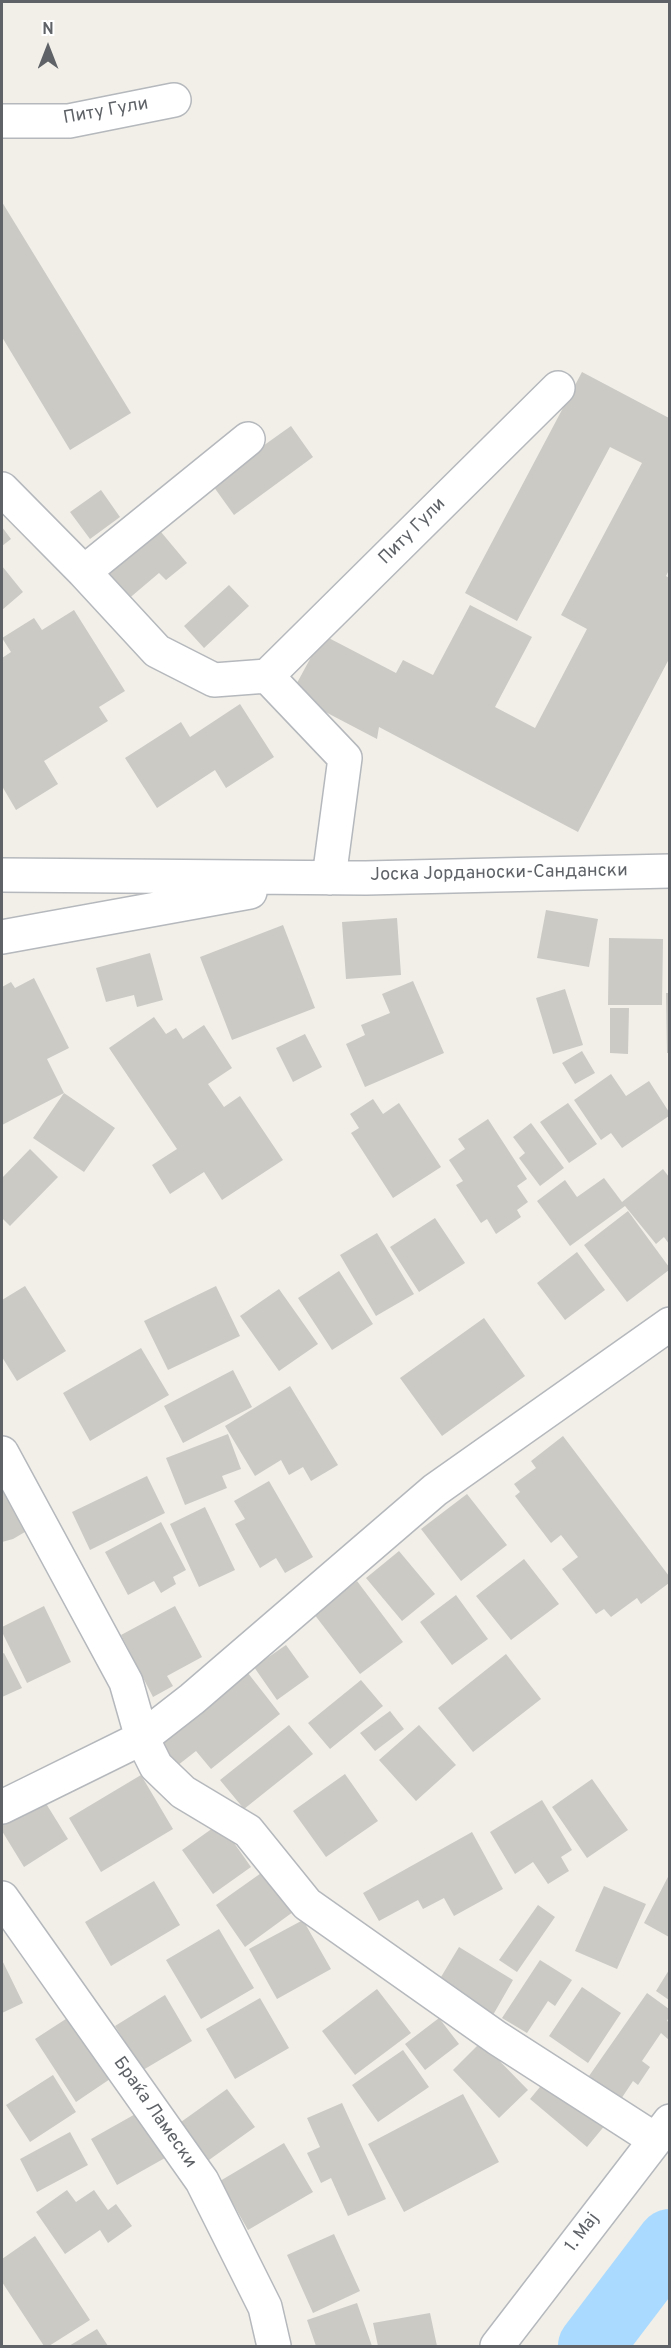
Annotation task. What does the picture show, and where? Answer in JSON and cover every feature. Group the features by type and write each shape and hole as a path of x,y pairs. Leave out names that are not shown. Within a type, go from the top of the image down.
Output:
{"street":[{"name":"Питу Гули","path":"2,120 69,122 174,100"},
{"name":"Питу Гули","path":"267,676 558,388"},
{"path":"84,573 248,439"},
{"path":"2,489 157,651 214,680 267,676 345,758 329,878"},
{"name":"Јоска Јорданоски-Сандански","path":"2,875 329,878 669,871"},
{"name":"Јоска Јорданоски-Сандански","path":"2,937 329,878"},
{"path":"2,1807 142,1738 192,1699 435,1490 669,1324"},
{"path":"2,1453 126,1682 142,1738 156,1766 183,1792 248,1831 307,1904 497,2038 662,2130"},
{"name":"Браќа Ламески","path":"2,1898 202,2181 265,2307 274,2346"},
{"name":"1. Мај","path":"497,2346 662,2130"}],"building":[{"path":"2,202 131,413 70,450 2,337"},
{"path":"582,372 669,418 669,570 666,576 669,578 669,659 578,832 379,727 377,739 291,694 323,635 396,673 403,660 433,675 470,605 532,637 495,707 535,728 587,629 561,615 642,463 610,447 517,621 465,593"},
{"path":"291,426 313,457 234,515 211,483"},
{"path":"101,490 120,517 90,539 70,512"},
{"path":"156,526 187,563 166,580 159,573 126,601 101,571"},
{"path":"2,527 11,539 2,546"},
{"path":"2,566 23,592 2,610"},
{"path":"229,585 249,606 204,648 184,626"},
{"path":"74,610 125,691 99,707 108,721 44,761 58,784 16,810 2,786 2,658 11,652 2,638 34,618 42,630"},
{"path":"240,704 274,757 226,788 215,770 157,808 125,758 181,722 190,737"},
{"path":"546,910 598,919 589,967 537,958"},
{"path":"397,918 401,975 346,979 342,922"},
{"path":"283,925 315,1008 232,1040 200,957"},
{"path":"609,938 663,939 662,1005 608,1005"},
{"path":"150,953 163,1000 137,1007 134,995 106,1002 96,968"},
{"path":"34,978 69,1048 47,1059 64,1093 2,1125 2,987 11,982 15,988"},
{"path":"413,981 444,1053 365,1087 346,1044 365,1035 361,1025 390,1013 382,994"},
{"path":"565,989 583,1045 553,1054 536,998"},
{"path":"666,993 669,993 669,1053 667,1053"},
{"path":"610,1008 629,1008 628,1054 610,1053"},
{"path":"154,1017 166,1034 176,1028 183,1039 204,1025 232,1068 208,1084 224,1107 240,1096 283,1160 222,1200 204,1172 170,1194 152,1165 177,1149 109,1048"},
{"path":"305,1034 322,1067 293,1082 276,1048"},
{"path":"582,1051 595,1073 575,1084 562,1063"},
{"path":"611,1074 626,1096 649,1081 669,1112 669,1116 622,1148 611,1133 601,1140 574,1100"},
{"path":"64,1093 115,1128 84,1172 33,1138"},
{"path":"373,1099 383,1114 399,1103 441,1167 393,1198 351,1133 359,1128 350,1114"},
{"path":"568,1103 597,1144 569,1163 540,1122"},
{"path":"488,1119 527,1179 517,1186 528,1202 517,1210 521,1217 496,1234 487,1219 481,1223 456,1185 463,1181 449,1160 465,1149 458,1139"},
{"path":"531,1123 564,1168 540,1186 519,1158 525,1153 513,1137"},
{"path":"30,1149 58,1177 10,1226 2,1218 2,1178"},
{"path":"663,1169 669,1177 669,1244 664,1237 656,1244 625,1206 570,1246 537,1201 565,1180 577,1197 604,1178 622,1202"},
{"path":"628,1211 669,1270 627,1302 584,1245"},
{"path":"435,1218 465,1263 419,1292 390,1247"},
{"path":"377,1233 414,1294 376,1316 340,1255"},
{"path":"577,1252 605,1290 565,1320 537,1283"},
{"path":"339,1271 373,1324 332,1350 298,1298"},
{"path":"25,1286 66,1351 17,1381 2,1357 2,1300"},
{"path":"216,1286 240,1336 168,1370 144,1321"},
{"path":"279,1289 318,1344 279,1371 240,1316"},
{"path":"484,1318 525,1376 442,1436 400,1378"},
{"path":"141,1348 169,1395 90,1441 63,1393"},
{"path":"233,1370 252,1407 183,1443 164,1406"},
{"path":"290,1386 338,1465 311,1481 303,1467 289,1475 281,1460 255,1476 225,1426"},
{"path":"228,1434 241,1469 222,1476 227,1488 185,1505 166,1458"},
{"path":"563,1436 669,1576 669,1583 641,1604 637,1598 611,1617 604,1609 596,1614 562,1569 578,1557 561,1535 551,1543 515,1496 520,1492 514,1484 536,1468 531,1461"},
{"path":"147,1476 165,1513 90,1550 72,1512"},
{"path":"269,1481 313,1557 285,1573 276,1558 260,1568 235,1524 245,1519 234,1501"},
{"path":"9,1482 35,1526 13,1539 2,1542 2,1487"},
{"path":"467,1494 507,1545 461,1581 421,1529"},
{"path":"205,1507 235,1570 199,1587 170,1524"},
{"path":"161,1522 186,1570 173,1577 176,1584 161,1593 154,1581 128,1595 105,1552"},
{"path":"399,1551 435,1594 402,1621 366,1578"},
{"path":"524,1559 559,1604 511,1640 476,1596"},
{"path":"357,1581 403,1642 360,1674 314,1614"},
{"path":"456,1595 488,1639 452,1665 420,1622"},
{"path":"44,1606 71,1662 27,1683 2,1632 2,1627"},
{"path":"175,1606 202,1657 167,1676 173,1686 153,1697 121,1635"},
{"path":"286,1645 309,1677 277,1700 254,1667"},
{"path":"4,1653 22,1688 2,1697 2,1654"},
{"path":"506,1654 541,1699 473,1752 438,1708"},
{"path":"244,1668 280,1714 211,1769 196,1751 173,1769 152,1741"},
{"path":"361,1680 383,1706 330,1749 308,1723"},
{"path":"390,1711 404,1729 375,1751 360,1733"},
{"path":"289,1725 313,1754 244,1809 220,1780"},
{"path":"419,1725 456,1765 416,1801 379,1760"},
{"path":"345,1774 378,1821 326,1857 293,1811"},
{"path":"141,1775 173,1829 101,1872 69,1818"},
{"path":"592,1779 628,1830 587,1858 552,1807"},
{"path":"42,1797 68,1839 24,1867 2,1831 2,1822"},
{"path":"542,1800 572,1850 561,1857 569,1871 548,1884 533,1862 515,1874 490,1832"},
{"path":"220,1823 251,1867 213,1894 182,1850"},
{"path":"472,1832 503,1889 454,1916 444,1898 423,1909 418,1900 379,1921 363,1893"},
{"path":"264,1871 293,1912 245,1947 216,1905"},
{"path":"669,1875 669,1937 644,1923"},
{"path":"154,1881 180,1925 111,1966 85,1922"},
{"path":"604,1886 646,1904 617,1969 575,1951"},
{"path":"538,1905 555,1917 517,1972 499,1960"},
{"path":"303,1920 331,1969 277,1999 249,1949"},
{"path":"219,1929 254,1988 201,2019 166,1960"},
{"path":"459,1947 513,1980 493,2015 438,1982"},
{"path":"2,1960 23,2003 2,2013"},
{"path":"540,1960 572,1980 555,2006 548,2001 527,2033 502,2018"},
{"path":"669,1970 669,2000 656,1991"},
{"path":"582,1987 621,2013 588,2063 549,2036"},
{"path":"377,1989 411,2033 355,2075 322,2031"},
{"path":"647,1993 669,2009 667,2021 669,2022 669,2040 661,2033 642,2061 650,2067 638,2085 633,2081 621,2099 589,2076"},
{"path":"165,1995 192,2041 143,2070 115,2026"},
{"path":"260,1998 289,2048 235,2079 206,2029"},
{"path":"72,2015 113,2077 76,2102 35,2039"},
{"path":"439,2018 459,2044 425,2070 405,2044"},
{"path":"481,2042 528,2090 499,2118 453,2070"},
{"path":"403,2050 429,2087 378,2122 352,2085"},
{"path":"53,2075 76,2112 30,2142 6,2105"},
{"path":"549,2076 606,2124 587,2147 530,2099"},
{"path":"227,2089 255,2127 209,2160 181,2122"},
{"path":"463,2094 499,2162 404,2212 368,2144"},
{"path":"342,2103 386,2199 348,2216 331,2178 321,2183 307,2153 320,2147 307,2118"},
{"path":"146,2108 172,2154 117,2185 91,2139"},
{"path":"70,2132 88,2165 37,2192 20,2159"},
{"path":"284,2143 313,2192 248,2230 220,2181"},
{"path":"67,2190 76,2202 94,2190 108,2210 116,2204 132,2226 108,2243 100,2230 65,2254 36,2212"},
{"path":"334,2234 360,2291 313,2313 287,2255"},
{"path":"35,2236 90,2320 49,2346 44,2346 2,2282 2,2259"},
{"path":"357,2303 372,2346 316,2346 307,2320"},
{"path":"430,2313 437,2346 378,2346 373,2323"},
{"path":"97,2329 108,2346 69,2346"}],"waterway":[{"path":"591,2346 670,2242"}]}
